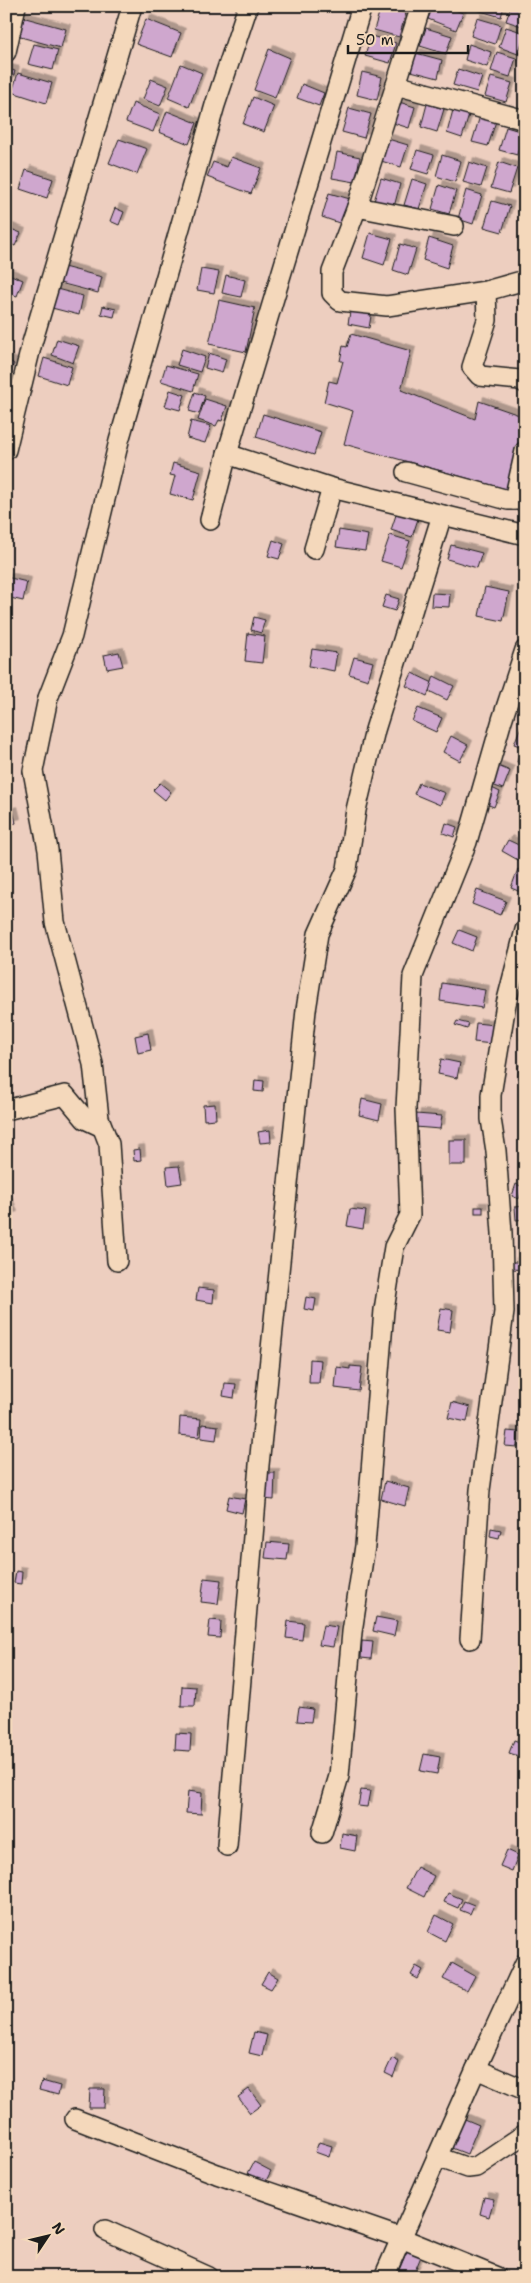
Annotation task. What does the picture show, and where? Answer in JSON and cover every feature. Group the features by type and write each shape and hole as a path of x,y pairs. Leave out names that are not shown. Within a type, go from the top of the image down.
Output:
{"street":[{"path":"6,52 16,6"},
{"path":"6,450 32,343 132,6"},
{"path":"117,1261 108,1144 99,1118 93,1064 56,922 48,850 33,771 48,698 72,636 119,441 215,104 248,6"},
{"path":"210,520 227,454 362,6"},
{"path":"422,6 357,206 332,272 332,293 340,301 387,306 486,291 525,280"},
{"path":"396,85 525,120"},
{"path":"357,206 454,226"},
{"path":"486,291 487,320 472,367 480,376 520,380 525,383"},
{"path":"406,472 508,500 519,500 525,451"},
{"path":"227,454 332,488 525,535"},
{"path":"314,549 332,488"},
{"path":"227,1846 267,1387 306,1010 318,934 347,870 356,810 374,730 442,515"},
{"path":"322,1834 339,1776 352,1632 365,1546 384,1310 394,1247 410,1215 406,1108 413,976 467,842 502,720 525,650"},
{"path":"470,1639 480,1490 504,1312 502,1233 496,1150 491,1118 491,1095 506,1004 525,930"},
{"path":"6,1110 65,1095 85,1119 102,1127"},
{"path":"384,2277 476,2069 525,1964"},
{"path":"476,2069 525,2090"},
{"path":"75,2119 217,2174 401,2238 497,2277"},
{"path":"437,2158 468,2168 476,2167 525,2134"},
{"path":"105,2230 209,2277"}],"building":[{"path":"381,6 406,13 399,37 374,30"},
{"path":"433,6 445,6 463,13 456,30 428,19"},
{"path":"478,6 504,6 501,17 477,10"},
{"path":"511,6 525,6 525,27 506,21"},
{"path":"22,17 66,29 61,48 17,36"},
{"path":"477,18 501,25 495,44 471,36"},
{"path":"146,19 181,33 172,57 136,44"},
{"path":"506,27 525,33 518,54 499,47"},
{"path":"426,28 452,36 446,54 420,46"},
{"path":"371,36 396,43 390,63 365,56"},
{"path":"34,44 58,50 53,70 28,64"},
{"path":"469,44 491,52 487,67 465,60"},
{"path":"269,49 290,58 275,98 254,90"},
{"path":"497,52 516,58 510,77 491,71"},
{"path":"416,53 442,60 438,78 411,71"},
{"path":"181,64 202,73 189,107 168,98"},
{"path":"7,69 15,71 12,81 6,79"},
{"path":"458,69 482,77 477,92 453,85"},
{"path":"362,72 382,77 377,100 357,95"},
{"path":"18,73 52,83 46,103 12,92"},
{"path":"491,77 512,83 506,102 485,96"},
{"path":"151,79 168,86 160,106 143,99"},
{"path":"302,84 324,93 319,106 297,98"},
{"path":"253,97 274,106 264,132 243,124"},
{"path":"396,101 415,107 409,128 390,122"},
{"path":"133,103 160,114 153,132 126,122"},
{"path":"427,104 444,109 437,132 421,127"},
{"path":"349,108 371,114 364,138 342,132"},
{"path":"453,110 469,115 462,138 447,133"},
{"path":"167,111 197,123 189,144 159,132"},
{"path":"480,116 496,121 488,146 472,142"},
{"path":"506,127 523,132 517,155 499,150"},
{"path":"119,139 147,149 137,174 109,163"},
{"path":"388,139 408,145 401,167 381,161"},
{"path":"417,150 434,155 428,174 411,169"},
{"path":"337,152 360,157 355,182 332,178"},
{"path":"442,155 461,161 455,182 436,176"},
{"path":"231,157 261,168 251,194 207,177 213,162 227,167"},
{"path":"469,162 487,168 481,187 463,182"},
{"path":"499,162 517,168 509,193 491,188"},
{"path":"26,170 53,179 47,198 20,189"},
{"path":"381,178 400,184 394,207 374,201"},
{"path":"412,179 427,184 419,209 404,205"},
{"path":"439,185 456,191 449,214 432,209"},
{"path":"466,190 482,195 473,224 458,219"},
{"path":"329,193 350,199 342,224 322,217"},
{"path":"492,201 510,206 502,232 484,227"},
{"path":"115,208 124,212 119,225 110,221"},
{"path":"6,227 21,233 15,246 6,242"},
{"path":"370,233 392,239 384,265 363,258"},
{"path":"429,238 453,246 447,268 423,260"},
{"path":"400,244 416,249 408,275 393,270"},
{"path":"60,266 102,277 98,293 56,282"},
{"path":"201,269 219,272 214,293 197,290"},
{"path":"6,273 23,280 17,296 6,292"},
{"path":"226,275 245,280 241,297 222,293"},
{"path":"53,288 83,296 79,315 48,307"},
{"path":"219,300 255,308 246,352 209,344"},
{"path":"103,306 116,309 114,317 101,314"},
{"path":"351,306 372,310 369,328 348,324"},
{"path":"351,334 411,351 401,390 475,419 479,401 525,417 525,423 506,489 344,444 353,411 324,402 329,381 337,383 343,361 340,361 343,346 347,347"},
{"path":"57,339 79,346 73,363 52,355"},
{"path":"182,349 205,357 200,372 177,365"},
{"path":"209,353 226,359 222,373 205,368"},
{"path":"44,358 72,367 67,385 39,376"},
{"path":"6,359 14,364 6,377"},
{"path":"166,365 198,374 193,391 161,381"},
{"path":"170,390 185,395 180,410 165,406"},
{"path":"195,392 205,396 199,414 189,411"},
{"path":"205,399 227,406 222,421 219,420 216,426 198,420"},
{"path":"263,414 321,432 314,455 256,437"},
{"path":"191,421 211,426 205,443 187,438"},
{"path":"173,463 201,471 193,500 170,494 175,476 170,475"},
{"path":"397,512 418,519 412,537 391,530"},
{"path":"339,530 368,535 365,551 336,547"},
{"path":"390,535 410,541 401,567 381,561"},
{"path":"273,540 284,544 279,559 268,556"},
{"path":"525,544 525,565 519,564"},
{"path":"451,545 482,553 477,568 447,559"},
{"path":"6,577 27,582 23,601 6,597"},
{"path":"485,587 509,592 503,621 479,616"},
{"path":"432,593 450,594 449,607 431,606"},
{"path":"386,595 399,599 395,611 382,607"},
{"path":"254,617 265,620 261,633 251,630"},
{"path":"248,633 265,636 262,663 245,661"},
{"path":"312,649 337,653 334,671 309,666"},
{"path":"119,652 123,666 107,669 104,655"},
{"path":"354,657 373,662 368,680 349,674"},
{"path":"412,673 433,683 427,696 406,686"},
{"path":"434,676 454,686 447,700 429,691"},
{"path":"418,708 442,718 436,732 412,721"},
{"path":"525,720 525,748 514,744"},
{"path":"451,736 468,745 460,761 443,752"},
{"path":"520,753 525,754 525,765 517,762"},
{"path":"498,766 510,771 503,789 492,785"},
{"path":"160,783 171,792 165,800 153,790"},
{"path":"419,783 445,793 440,805 414,794"},
{"path":"492,788 500,792 494,807 486,804"},
{"path":"13,811 16,823 6,826 6,813"},
{"path":"446,823 457,827 454,837 443,833"},
{"path":"508,840 525,848 525,864 502,851"},
{"path":"518,869 525,872 523,893 511,888"},
{"path":"477,890 506,901 500,915 472,904"},
{"path":"459,930 477,937 472,951 453,943"},
{"path":"442,983 485,990 482,1008 440,1001"},
{"path":"457,1021 469,1024 467,1029 455,1025"},
{"path":"523,1021 525,1022 525,1041 521,1040"},
{"path":"476,1023 494,1025 492,1044 474,1042"},
{"path":"148,1033 151,1050 138,1053 135,1036"},
{"path":"441,1059 460,1063 457,1078 438,1074"},
{"path":"519,1065 525,1066 525,1078 518,1078"},
{"path":"255,1080 264,1081 263,1092 254,1091"},
{"path":"362,1099 382,1104 379,1120 359,1115"},
{"path":"215,1104 216,1119 204,1120 203,1105"},
{"path":"416,1114 442,1116 440,1129 415,1127"},
{"path":"270,1130 271,1142 260,1143 258,1132"},
{"path":"449,1140 466,1140 466,1165 449,1165"},
{"path":"140,1149 141,1160 134,1161 133,1150"},
{"path":"179,1166 182,1183 168,1185 166,1167"},
{"path":"516,1184 523,1187 519,1199 512,1196"},
{"path":"6,1197 13,1216 6,1218"},
{"path":"525,1206 525,1219 516,1220 515,1207"},
{"path":"475,1207 483,1207 483,1213 475,1213"},
{"path":"350,1209 366,1211 363,1229 347,1226"},
{"path":"512,1262 525,1262 525,1270 512,1269"},
{"path":"198,1288 214,1290 213,1303 196,1300"},
{"path":"306,1297 316,1299 314,1311 304,1309"},
{"path":"441,1308 453,1310 450,1332 437,1330"},
{"path":"310,1359 321,1360 319,1383 309,1383"},
{"path":"350,1366 362,1367 359,1391 335,1388 337,1367 350,1369"},
{"path":"225,1383 236,1384 234,1398 223,1396"},
{"path":"452,1402 470,1407 467,1422 448,1418"},
{"path":"180,1417 201,1419 199,1437 179,1435"},
{"path":"202,1424 218,1426 216,1440 201,1438"},
{"path":"507,1431 518,1432 517,1447 505,1446"},
{"path":"264,1473 275,1473 274,1500 263,1499"},
{"path":"385,1481 409,1488 405,1506 381,1499"},
{"path":"229,1496 245,1499 242,1513 226,1509"},
{"path":"491,1528 501,1530 499,1538 490,1536"},
{"path":"267,1542 289,1544 287,1560 265,1558"},
{"path":"16,1571 22,1572 21,1584 14,1583"},
{"path":"204,1578 221,1580 218,1604 201,1602"},
{"path":"376,1617 397,1621 394,1636 373,1631"},
{"path":"210,1620 221,1621 220,1638 208,1637"},
{"path":"288,1621 304,1623 302,1640 286,1638"},
{"path":"323,1625 337,1627 333,1647 319,1645"},
{"path":"362,1641 373,1642 371,1659 361,1658"},
{"path":"182,1686 196,1687 195,1706 181,1706"},
{"path":"299,1707 313,1709 311,1722 297,1721"},
{"path":"176,1733 191,1734 190,1751 175,1750"},
{"path":"514,1740 525,1744 525,1758 509,1753"},
{"path":"424,1754 440,1757 437,1774 420,1771"},
{"path":"361,1790 370,1791 367,1807 358,1806"},
{"path":"188,1791 202,1793 201,1814 186,1813"},
{"path":"342,1833 357,1836 355,1851 340,1848"},
{"path":"507,1850 518,1855 512,1871 500,1866"},
{"path":"417,1867 434,1876 424,1897 406,1888"},
{"path":"448,1893 462,1899 458,1908 444,1902"},
{"path":"464,1901 474,1905 470,1914 460,1910"},
{"path":"436,1915 453,1924 445,1941 428,1932"},
{"path":"452,1963 475,1976 467,1991 443,1979"},
{"path":"416,1966 423,1970 418,1979 411,1975"},
{"path":"268,1972 278,1978 271,1989 261,1984"},
{"path":"254,2032 267,2035 262,2056 249,2053"},
{"path":"392,2058 399,2062 393,2077 385,2073"},
{"path":"42,2081 60,2086 58,2095 39,2090"},
{"path":"90,2089 105,2089 104,2108 89,2108"},
{"path":"249,2089 261,2105 250,2113 238,2097"},
{"path":"460,2117 479,2125 467,2154 449,2147"},
{"path":"319,2142 332,2146 329,2157 315,2152"},
{"path":"254,2162 271,2171 265,2183 248,2173"},
{"path":"484,2197 494,2199 489,2217 480,2214"},
{"path":"408,2248 422,2254 413,2276 399,2270"}]}
